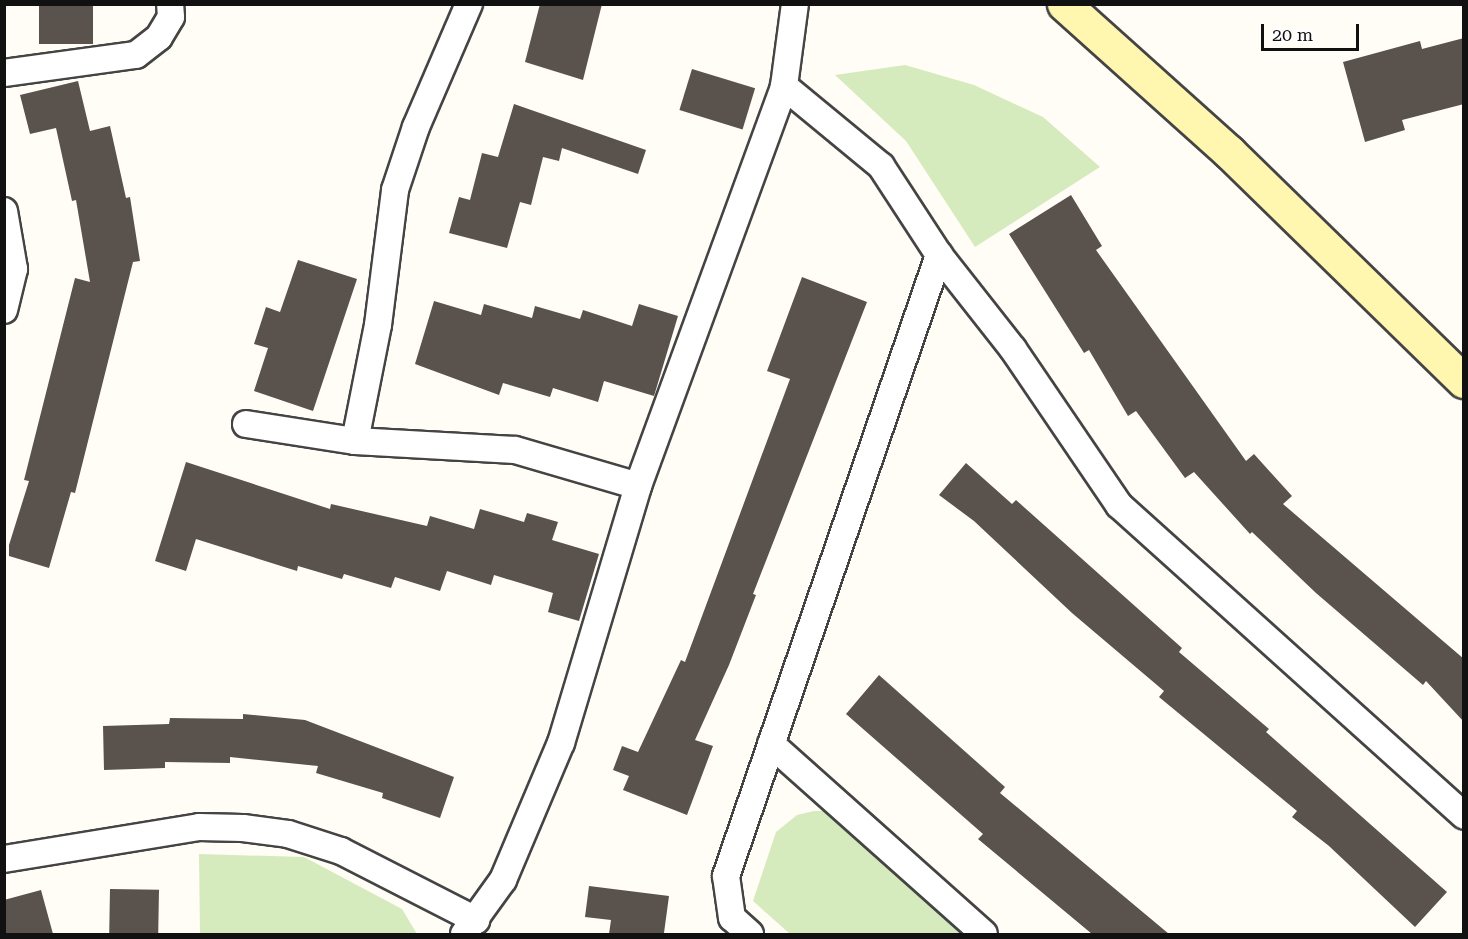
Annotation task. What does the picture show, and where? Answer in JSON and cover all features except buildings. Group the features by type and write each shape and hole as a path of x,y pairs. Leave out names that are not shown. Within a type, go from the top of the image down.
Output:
{"main road":[{"path":"1064,4 1229,152 1464,381"}],"street":[{"path":"4,73 136,56 159,37 171,17 170,4"},
{"path":"355,441 378,325 395,190 416,127 469,4"},
{"path":"4,859 199,827 243,828 288,834 341,851 470,927 503,880 561,743 638,486 784,86 795,4"},
{"path":"784,86 881,166 939,255 1013,349 1119,506 1464,816"},
{"path":"4,211 14,269 4,310"},
{"path":"750,934 732,918 726,876 939,255"},
{"path":"246,424 355,441 515,450 638,486"},
{"path":"771,744 984,934"}],"green space":[{"path":"905,65 974,85 1043,117 1100,167 975,247 906,141 835,75"},
{"path":"814,811 831,811 966,934 790,934 753,901 776,832 797,815"},
{"path":"199,854 304,857 402,909 417,934 200,934"}]}
